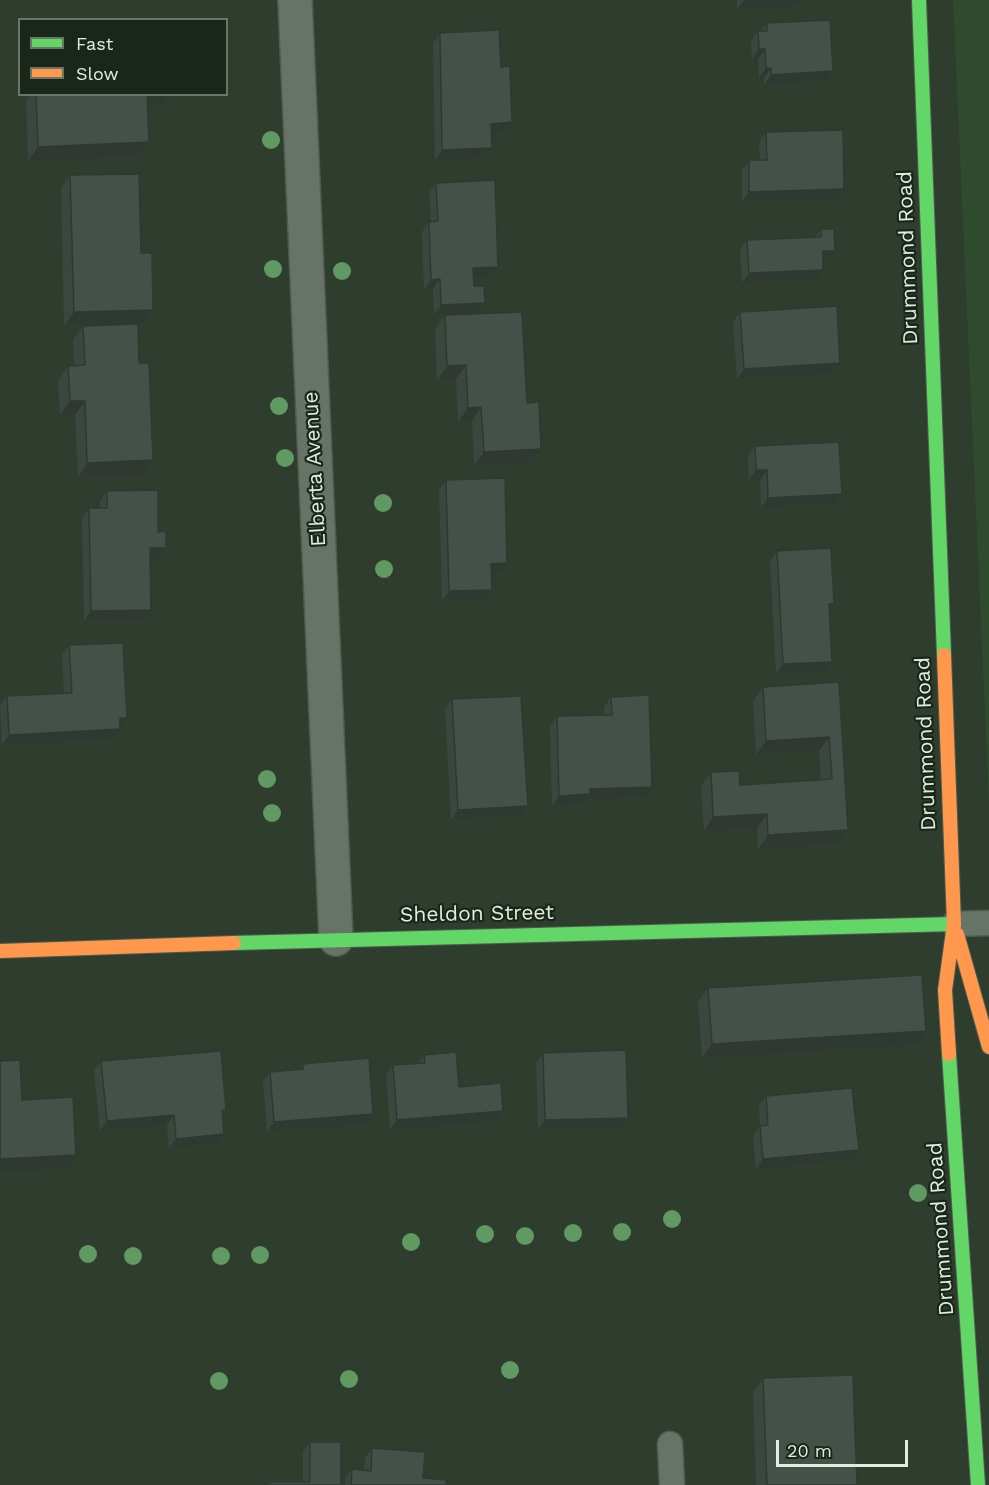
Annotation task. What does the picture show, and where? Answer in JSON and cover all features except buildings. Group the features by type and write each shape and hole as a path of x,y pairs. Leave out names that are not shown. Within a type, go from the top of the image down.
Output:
{"main road":[{"name":"Drummond Road","path":"918,0 954,924 945,990 978,1485"},
{"name":"Sheldon Street","path":"0,951 336,939 954,924"},
{"path":"954,924 989,1047"}],"street":[{"name":"Elberta Avenue","path":"295,0 336,939"}],"lane":[{"path":"954,924 989,923"},
{"path":"670,1444 672,1485"}],"shaded area":[{"path":"953,0 989,0 989,803"}],"traffic: fast":[{"path":"919,0 944,655"},
{"path":"234,943 954,924"},
{"path":"949,1054 978,1485"}],"traffic: slow":[{"path":"944,655 954,924 945,990 949,1054"},
{"path":"957,934 989,1047"},
{"path":"0,951 234,943"}]}
